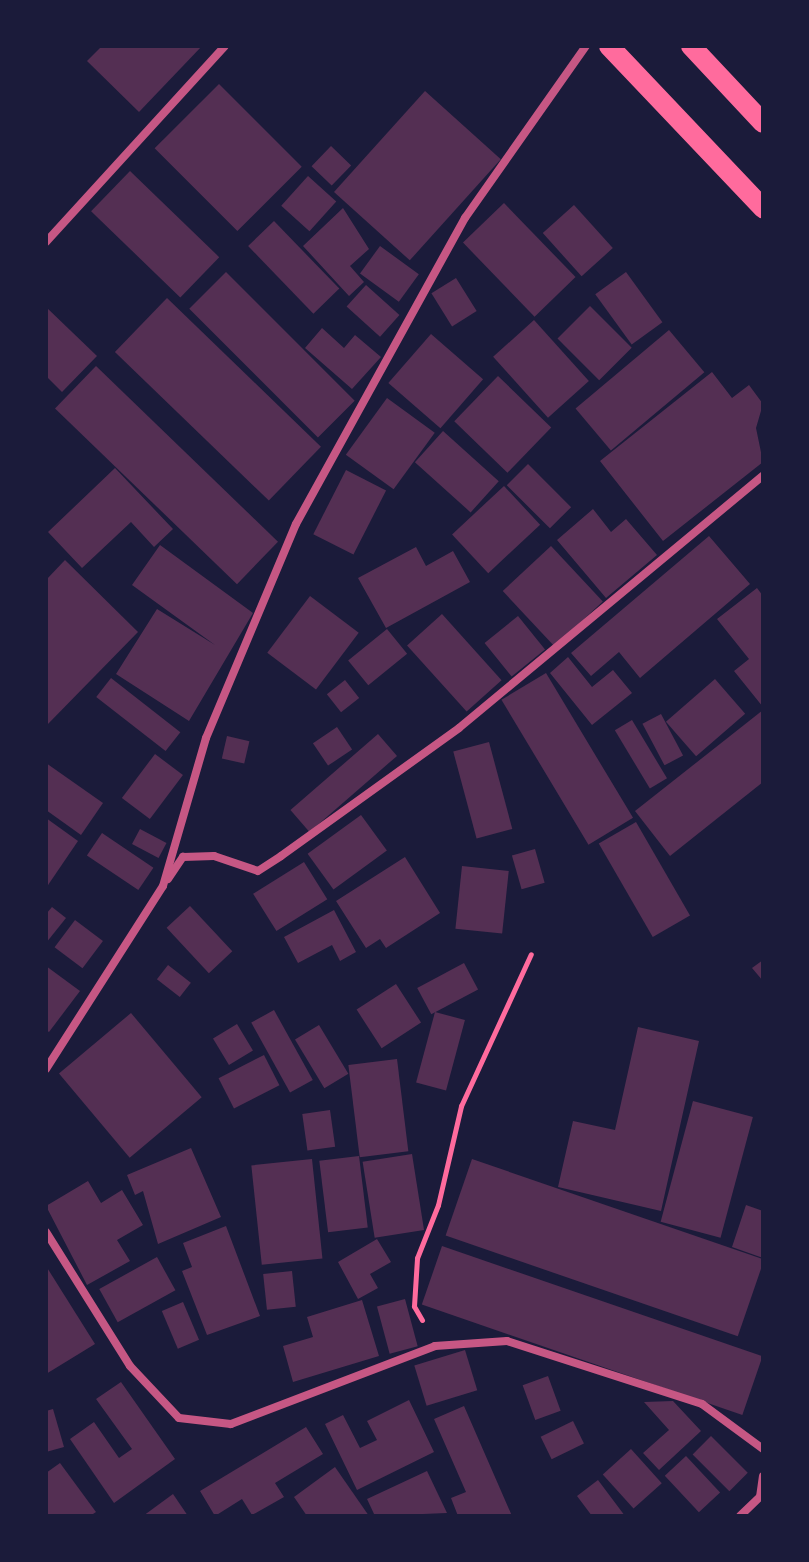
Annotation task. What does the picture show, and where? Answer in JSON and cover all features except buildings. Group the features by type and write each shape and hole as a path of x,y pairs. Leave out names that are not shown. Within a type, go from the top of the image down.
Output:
{"main road":[{"path":"609,46 763,208"},
{"path":"691,46 763,123"}],"street":[{"path":"46,242 225,46"},
{"path":"163,886 206,738 296,524 465,218 586,46"},
{"path":"46,1069 183,857 214,856 258,871 281,856 459,728 763,476"},
{"path":"46,1232 130,1366 179,1418 231,1424 435,1346 507,1341 702,1404 763,1449"},
{"path":"740,1516 760,1497 763,1476"}],"path":[{"path":"435,1346 414,1306 417,1258 438,1205 461,1106 531,954"}]}
